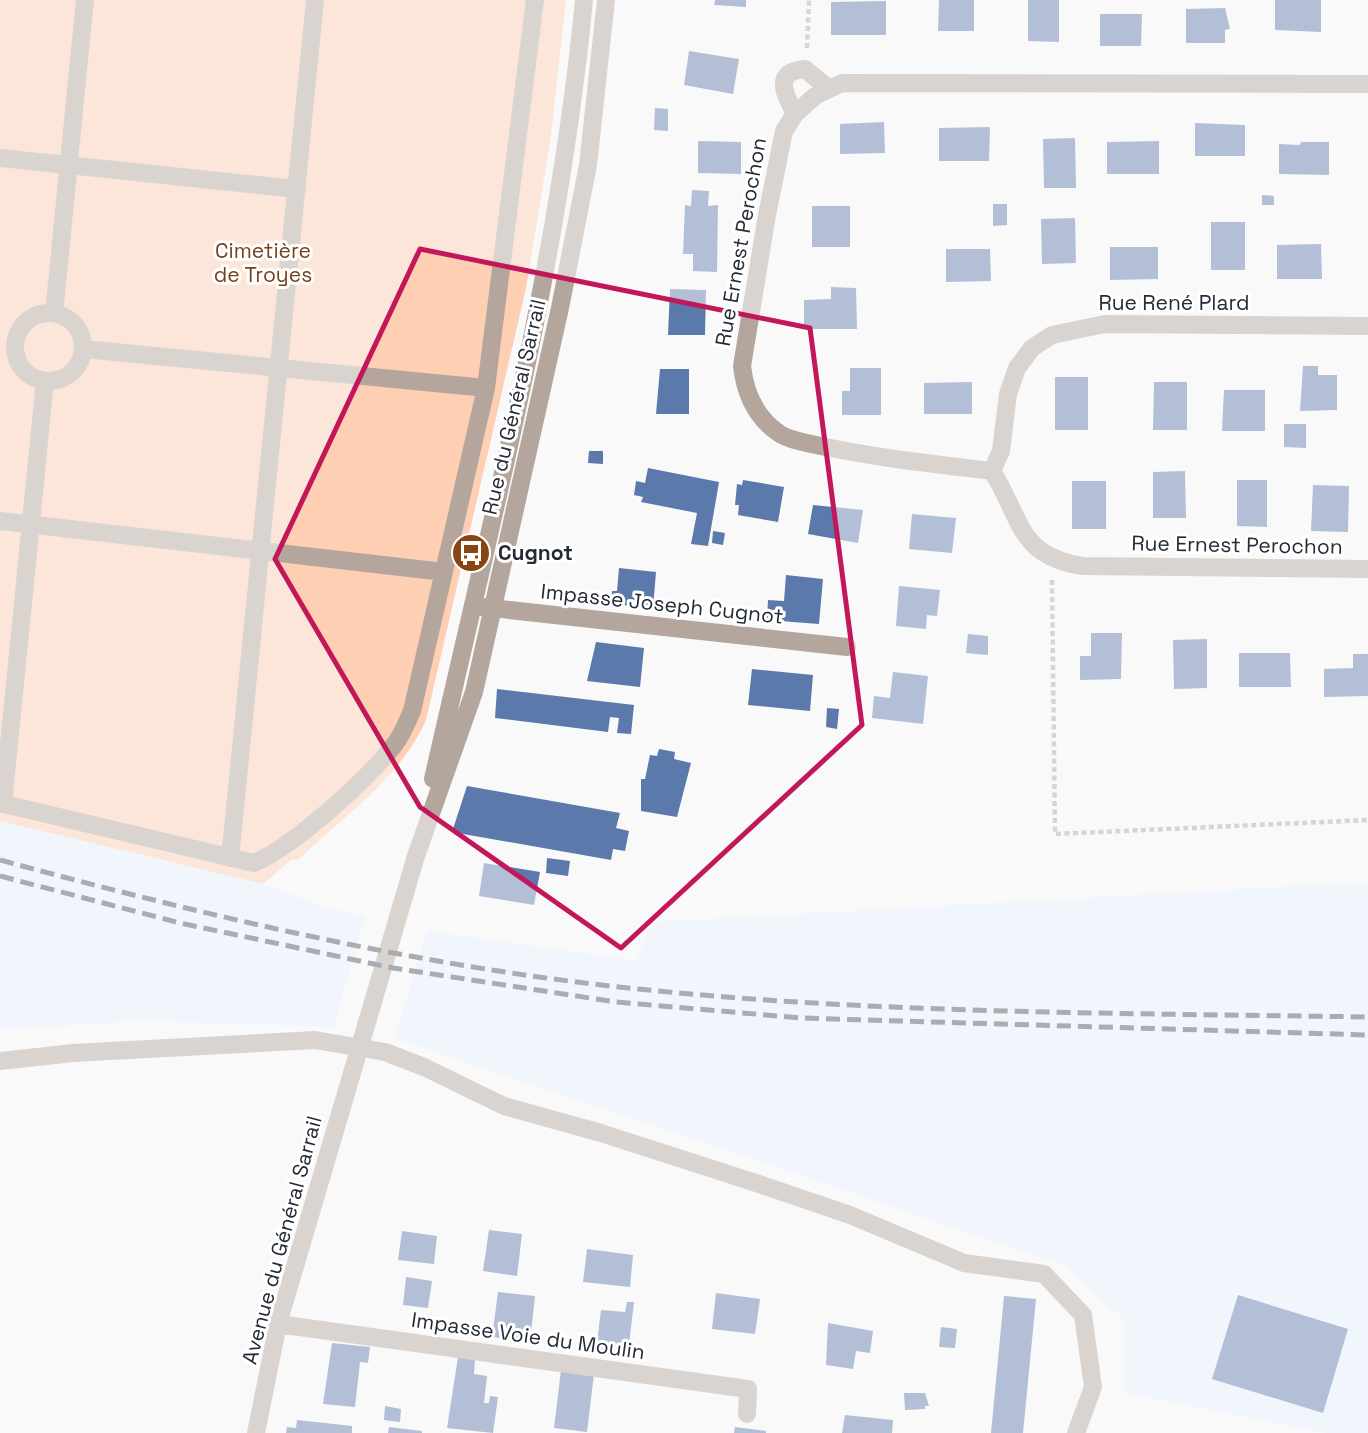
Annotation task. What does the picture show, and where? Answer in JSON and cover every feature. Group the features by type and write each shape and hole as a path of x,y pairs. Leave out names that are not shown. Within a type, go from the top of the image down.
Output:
{"street":[{"path":"54,313 85,0"},
{"path":"230,858 315,0"},
{"path":"45,381 1,803 254,863 271,856 334,804 396,744 412,711 486,388 535,0"},
{"name":"Rue du Général Sarrail","path":"356,1060 415,856 548,269 576,86 584,0"},
{"name":"Rue du Général Sarrail","path":"415,856 474,692 561,308 588,164 606,0"},
{"path":"795,114 783,90 786,77 793,70 806,69 829,89"},
{"name":"Rue Ernest Perochon","path":"1368,84 842,83 815,96 795,114 784,131 766,215 742,366 745,389 767,424 782,435 844,451 992,471 1025,538 1054,559 1083,566 1368,569"},
{"path":"0,158 297,189"},
{"path":"41,313 54,313 66,317 76,325 84,349 80,362 71,373 59,380 45,381 23,368 8,342 29,319 41,313"},
{"name":"Rue René Plard","path":"992,471 1001,451 1008,394 1017,368 1032,348 1052,335 1105,324 1368,326"},
{"path":"84,349 486,388"},
{"path":"0,522 444,572"},
{"name":"Impasse Joseph Cugnot","path":"472,606 847,647"},
{"path":"0,1061 73,1053 315,1040 347,1044 424,1067 504,1107 601,1133 850,1215 964,1263 1044,1274 1083,1315 1093,1387 1076,1433"},
{"name":"Avenue du Général Sarrail","path":"256,1433 278,1324 356,1060"},
{"name":"Impasse Voie du Moulin","path":"278,1324 748,1389 747,1414"}],"path":[{"path":"807,61 809,0"},
{"path":"1054,559 1050,605 1055,834 1368,820"}],"highlighted area":[{"path":"420,249 810,328 862,725 621,948 420,807 275,559"}],"shaded area":[{"path":"0,821 263,884 328,908 365,916 334,1027 137,1021 0,1030"},
{"path":"1368,882 1368,1433 1325,1433 1124,1393 1123,1319 1061,1264 394,1038 427,931 637,960 651,922"}],"green space":[{"name":"Cimetière de Troyes","path":"0,0 566,0 551,136 526,288 426,720 402,760 370,795 298,860 291,860 263,884 0,821"}],"building":[{"path":"715,0 746,0 746,7 714,5"},
{"path":"939,0 974,0 974,31 938,31"},
{"path":"1028,0 1059,0 1059,42 1028,41"},
{"path":"1275,0 1321,0 1321,32 1275,30"},
{"path":"886,1 886,35 831,35 831,2"},
{"path":"1225,8 1230,29 1225,30 1225,43 1186,43 1186,9"},
{"path":"1100,14 1142,14 1141,46 1100,46"},
{"path":"689,51 739,59 733,94 684,85"},
{"path":"655,108 668,109 668,131 654,130"},
{"path":"884,122 885,153 840,154 840,124"},
{"path":"1195,123 1245,125 1245,156 1195,156"},
{"path":"990,127 989,161 939,161 939,128"},
{"path":"1075,138 1076,188 1044,188 1043,139"},
{"path":"698,141 741,142 741,174 698,173"},
{"path":"1159,141 1159,174 1107,174 1107,142"},
{"path":"1301,142 1329,142 1329,175 1279,174 1279,144 1300,145"},
{"path":"692,190 709,191 708,206 718,205 717,272 693,271 693,254 683,254 685,205 691,206"},
{"path":"1262,195 1274,196 1274,205 1262,205"},
{"path":"993,204 1007,204 1007,225 993,226"},
{"path":"812,206 850,206 850,247 812,247"},
{"path":"1075,218 1076,263 1042,264 1041,219"},
{"path":"1211,222 1245,222 1245,270 1211,270"},
{"path":"1321,244 1322,279 1277,279 1277,245"},
{"path":"1110,247 1158,247 1158,279 1110,280"},
{"path":"946,249 990,249 991,281 946,282"},
{"path":"831,287 856,288 857,329 804,329 804,300 831,299"},
{"path":"670,289 706,290 705,335 668,335"},
{"path":"1303,366 1318,366 1318,375 1337,375 1337,410 1300,411"},
{"path":"850,368 881,368 881,415 842,415 842,391 850,391"},
{"path":"660,369 689,369 689,414 656,414"},
{"path":"1055,377 1088,377 1088,430 1055,430"},
{"path":"972,382 972,414 924,414 924,383"},
{"path":"1154,382 1187,382 1187,430 1153,430"},
{"path":"1224,390 1265,390 1265,431 1222,431"},
{"path":"1284,424 1306,424 1306,448 1284,447"},
{"path":"589,451 603,451 603,464 588,463"},
{"path":"648,468 719,482 708,546 691,544 697,513 641,502 643,497 634,495 636,481 645,483"},
{"path":"1185,471 1186,518 1153,518 1153,472"},
{"path":"743,480 784,487 778,522 738,515 739,505 735,505 737,484 742,485"},
{"path":"1237,480 1267,480 1267,527 1237,526"},
{"path":"1072,481 1106,481 1106,529 1072,529"},
{"path":"1313,485 1349,486 1348,532 1311,531"},
{"path":"813,505 863,510 858,543 808,534"},
{"path":"912,514 956,518 952,553 909,549"},
{"path":"713,531 725,533 723,545 712,543"},
{"path":"619,568 656,572 653,608 611,604 612,591 617,591"},
{"path":"786,575 823,579 819,624 767,620 768,600 784,601"},
{"path":"899,586 940,590 937,616 927,615 926,629 896,626"},
{"path":"1091,633 1122,633 1121,679 1080,680 1080,656 1091,656"},
{"path":"968,634 988,636 988,655 966,653"},
{"path":"1207,639 1207,688 1174,689 1173,640"},
{"path":"596,642 644,648 640,687 587,681"},
{"path":"1239,653 1290,653 1291,687 1239,687"},
{"path":"1353,654 1368,654 1368,696 1324,697 1324,669 1353,668"},
{"path":"752,669 813,675 810,711 748,705"},
{"path":"893,672 928,676 923,724 872,718 874,696 890,698"},
{"path":"497,689 634,705 631,734 617,733 619,718 610,717 608,732 495,718"},
{"path":"827,708 839,709 837,729 826,727"},
{"path":"659,749 675,752 674,759 691,763 677,817 641,811 641,779 645,779 650,755 657,756"},
{"path":"467,786 620,813 616,828 629,831 625,851 613,849 611,860 452,832"},
{"path":"547,858 570,861 568,876 546,873"},
{"path":"484,863 540,872 534,905 479,896"},
{"path":"489,1230 522,1234 517,1276 483,1271"},
{"path":"402,1231 437,1236 434,1264 398,1260"},
{"path":"587,1249 633,1255 630,1287 583,1282"},
{"path":"406,1277 432,1281 428,1308 403,1305"},
{"path":"498,1292 535,1296 530,1342 492,1337"},
{"path":"716,1293 760,1299 755,1334 712,1329"},
{"path":"1238,1295 1348,1329 1323,1413 1212,1379"},
{"path":"1004,1296 1036,1299 1023,1433 991,1433"},
{"path":"627,1302 634,1302 628,1353 596,1350 601,1310 625,1312"},
{"path":"828,1323 873,1331 870,1353 856,1351 853,1369 826,1365"},
{"path":"941,1327 957,1329 955,1348 939,1347"},
{"path":"332,1343 370,1347 368,1363 360,1362 355,1407 323,1404"},
{"path":"458,1357 475,1360 474,1374 487,1376 484,1403 489,1403 490,1396 498,1397 493,1433 447,1428"},
{"path":"561,1370 594,1374 587,1432 554,1428"},
{"path":"904,1393 925,1393 929,1406 925,1406 925,1409 905,1410"},
{"path":"385,1406 401,1409 400,1422 384,1420"},
{"path":"845,1415 893,1420 892,1433 842,1433"},
{"path":"297,1420 352,1426 352,1433 286,1433 287,1427 296,1428"},
{"path":"389,1427 422,1431 422,1433 388,1433"},
{"path":"735,1427 766,1431 766,1433 734,1433"}],"railway":[{"path":"0,860 307,936 462,965 619,987 806,1003 993,1011 1368,1017"},
{"path":"0,876 180,923 393,968 616,1002 801,1018 1368,1035"}],"place":[{"name":"Cugnot","path":"471,553"}]}
